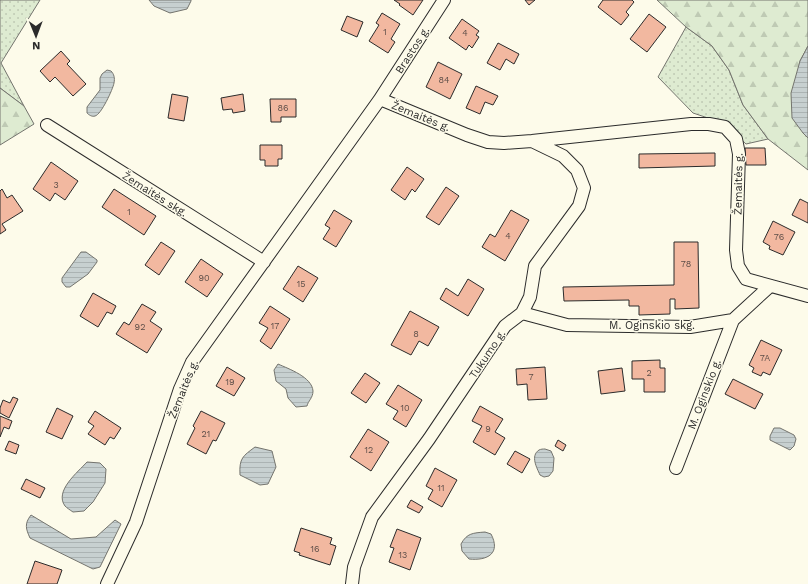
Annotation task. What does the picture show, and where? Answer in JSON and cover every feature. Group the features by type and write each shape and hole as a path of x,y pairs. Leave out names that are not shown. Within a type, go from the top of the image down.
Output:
{"street":[{"name":"Brastos g.","path":"380,99 444,0"},
{"name":"Žemaitės g.","path":"107,584 136,522 180,389 192,362 380,99 467,135 488,142 504,143 532,141 691,124 709,124 725,127 736,139 739,154 736,250 738,266 746,279 808,296"},
{"name":"Žemaitės skg.","path":"47,126 264,262"},
{"name":"Tukumo g.","path":"352,584 354,567 372,517 429,439 505,326 522,313 530,297 535,266 579,206 584,188 577,170 563,156 532,141"},
{"path":"733,320 770,286"},
{"name":"M. Oginskio skg.","path":"522,313 567,325 690,327 733,320"},
{"name":"M. Oginskio g.","path":"676,468 733,320"}],"green space":[{"path":"0,0 40,0 1,63 24,106 0,88"},
{"path":"657,0 808,0 808,46 800,61 803,133 808,138 808,170 768,139 743,105 729,70 712,46 686,27"},
{"path":"686,27 712,46 729,70 743,105 768,139 746,144 723,123 693,113 658,77"},
{"path":"0,88 24,106 34,124 0,145"}],"shaded area":[{"path":"149,0 191,1 187,9 170,13 154,6"},
{"path":"808,46 808,138 792,118 791,93 800,61"},
{"path":"107,70 111,71 114,75 113,86 100,111 97,115 92,116 87,113 87,107 100,90 100,78"},
{"path":"81,252 86,252 97,260 97,262 88,274 70,287 66,287 62,282 62,278"},
{"path":"278,364 299,374 312,386 312,396 307,406 296,407 288,398 286,389 276,381 274,370"},
{"path":"774,428 780,428 794,435 796,439 794,446 790,450 770,440 770,436"},
{"path":"255,447 272,451 276,467 268,484 260,485 240,475 241,461 247,453"},
{"path":"545,449 551,451 554,458 553,471 549,476 544,477 540,475 536,466 535,455 539,450"},
{"path":"87,462 100,463 106,469 105,483 93,502 84,511 73,512 65,506 62,500 63,494 68,482"},
{"path":"31,515 71,539 96,537 115,520 121,524 100,567 93,569 30,538 26,526"},
{"path":"485,532 491,534 494,541 493,551 487,557 482,559 469,559 462,551 461,544 471,534"}],"building":[{"path":"394,0 423,0 413,15"},
{"path":"525,0 535,0 529,5"},
{"path":"603,0 632,0 634,2 626,12 629,15 621,25 598,7"},
{"path":"382,13 400,24 391,39 395,42 388,53 369,41 379,25 376,23"},
{"path":"649,14 666,27 647,52 630,39"},
{"path":"347,16 363,22 357,37 341,30"},
{"path":"462,19 479,31 476,35 479,37 472,48 469,45 466,50 449,38"},
{"path":"498,43 519,54 514,64 506,59 500,70 487,63"},
{"path":"61,51 70,61 67,64 86,84 73,96 55,77 50,82 40,71"},
{"path":"438,62 462,74 450,99 426,87"},
{"path":"476,86 498,96 493,105 485,102 480,114 466,108"},
{"path":"172,94 188,97 184,121 168,118"},
{"path":"243,94 245,111 233,113 232,109 223,110 221,98"},
{"path":"270,99 296,99 296,117 281,117 281,122 271,122"},
{"path":"260,145 282,145 282,159 278,159 278,166 265,166 265,160 260,160"},
{"path":"745,148 765,148 766,165 746,165"},
{"path":"715,153 715,166 639,168 639,154"},
{"path":"51,162 78,181 65,200 55,193 50,201 33,189"},
{"path":"407,167 424,179 415,192 412,189 405,200 391,190"},
{"path":"446,187 459,196 439,225 426,217"},
{"path":"2,189 7,198 12,195 23,211 2,224 6,230 0,234 0,191"},
{"path":"114,189 156,216 144,235 102,207"},
{"path":"800,199 808,203 808,223 792,215"},
{"path":"334,210 352,221 336,247 323,239 330,228 325,225"},
{"path":"511,210 529,220 505,261 482,247 490,234 495,237"},
{"path":"773,221 795,232 783,255 769,249 770,246 763,242"},
{"path":"161,242 175,251 159,275 145,265"},
{"path":"674,242 698,242 699,308 675,309 675,299 670,299 670,314 639,315 639,306 629,306 629,300 564,301 563,287 674,285"},
{"path":"201,259 223,274 207,297 185,282"},
{"path":"298,266 318,278 303,302 283,289"},
{"path":"468,279 484,289 468,316 440,299 446,288 458,296"},
{"path":"93,293 116,306 112,314 107,312 98,327 80,316"},
{"path":"142,304 156,312 150,321 162,329 147,353 116,334 124,322 129,325"},
{"path":"270,306 290,319 271,349 260,341 268,328 259,323"},
{"path":"410,311 439,327 428,346 419,341 411,355 391,345"},
{"path":"761,340 782,350 770,375 763,372 761,376 752,372 754,368 749,365"},
{"path":"660,360 660,368 665,368 665,392 644,392 644,379 632,379 632,361"},
{"path":"227,367 245,378 234,396 216,386"},
{"path":"545,367 547,399 528,400 527,384 517,385 516,369"},
{"path":"622,368 625,391 601,394 598,371"},
{"path":"365,373 380,383 366,403 351,393"},
{"path":"733,379 763,394 755,409 725,394"},
{"path":"398,385 422,400 406,427 393,419 398,411 386,404"},
{"path":"13,397 18,399 9,418 0,413 0,408 3,400 10,403"},
{"path":"480,406 503,419 495,432 505,438 495,455 473,442 482,426 472,421"},
{"path":"57,408 73,416 62,439 46,432"},
{"path":"95,411 121,428 114,439 110,437 105,445 88,434 94,426 88,422"},
{"path":"201,411 225,423 216,441 213,440 206,454 187,444 195,428 193,426"},
{"path":"0,416 12,421 9,429 4,427 0,437"},
{"path":"368,429 389,442 371,471 350,457"},
{"path":"558,440 566,445 563,451 555,446"},
{"path":"9,441 19,445 16,454 5,450"},
{"path":"515,451 530,459 522,473 507,464"},
{"path":"435,468 457,480 442,507 428,499 433,490 426,486"},
{"path":"26,479 45,488 40,498 21,489"},
{"path":"411,500 423,507 419,513 407,507"},
{"path":"301,528 332,538 330,544 336,546 330,565 299,555 300,553 294,551"},
{"path":"397,529 421,538 410,570 389,562 394,548 390,547"},
{"path":"35,561 62,570 57,584 27,584"}]}
